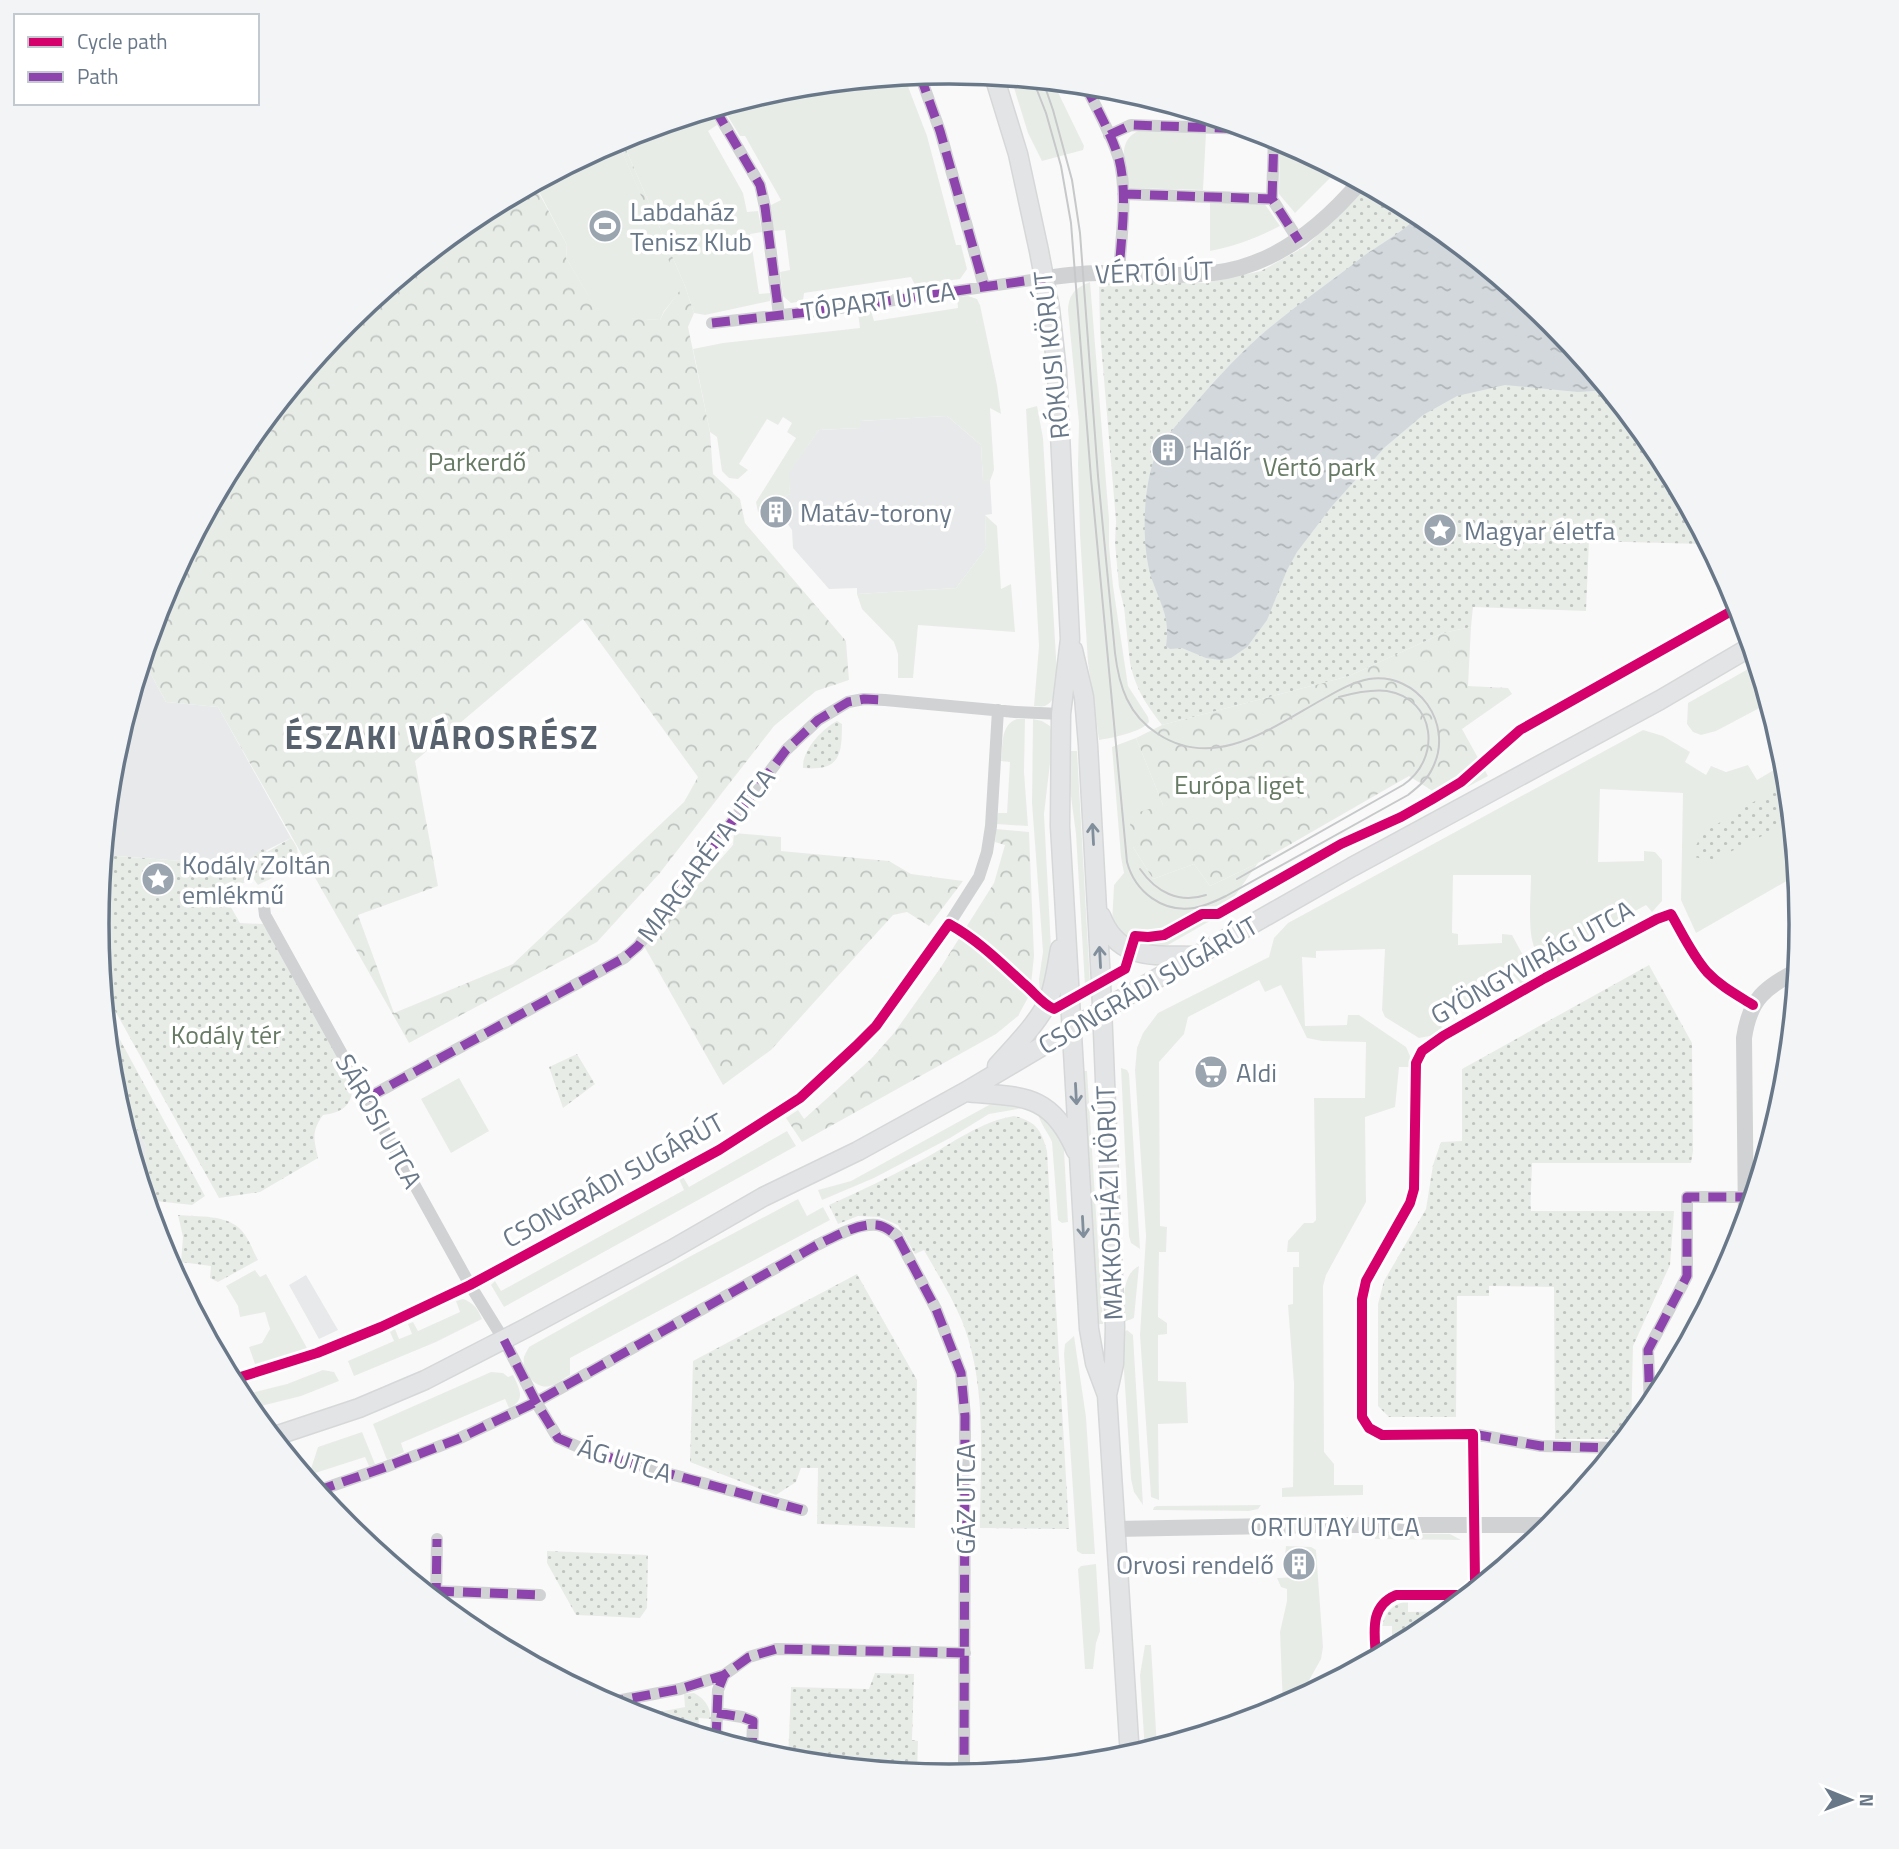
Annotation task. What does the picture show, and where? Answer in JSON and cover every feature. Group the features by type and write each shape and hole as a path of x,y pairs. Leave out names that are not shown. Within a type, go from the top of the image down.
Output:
{"main road":[{"name":"RÓKUSI KÖRÚT","path":"998,86 1018,153 1045,278 1056,372 1070,639 1061,714 1060,806 1072,1028"},
{"name":"RÓKUSI KÖRÚT","path":"1070,639 1084,697 1102,1011"},
{"name":"CSONGRÁDI SUGÁRÚT","path":"281,1434 359,1408 425,1380 671,1250 763,1197 858,1151 986,1080 1352,867 1660,700 1744,651"},
{"path":"1061,714 1070,711 1084,697"},
{"path":"1061,714 1073,718 1082,726 1087,738"},
{"path":"1097,902 1114,940 1130,951 1147,955 1197,956"},
{"path":"986,1080 1046,1005 1056,973 1065,914"},
{"name":"MAKKOSHÁZI KÖRÚT","path":"1102,1011 1115,1327 1114,1364 1107,1395 1129,1745"},
{"name":"MAKKOSHÁZI KÖRÚT","path":"1072,1028 1089,1329 1095,1363 1107,1395"},
{"path":"965,1092 1016,1096 1036,1102 1049,1111 1065,1129 1079,1159"}],"street":[{"path":"924,85 940,131 984,286"},
{"path":"1090,96 1119,161 1123,194 1119,273"},
{"path":"720,117 760,185 779,315"},
{"path":"1109,135 1131,125 1216,128"},
{"path":"1274,149 1272,198 1299,241"},
{"name":"VÉRTÓI ÚT","path":"1045,278 1095,273 1195,274 1225,271 1252,264 1299,241 1354,189"},
{"path":"1123,194 1272,198"},
{"name":"TÓPART UTCA","path":"712,323 1045,278"},
{"name":"MARGARÉTA UTCA","path":"366,1098 624,958 638,946 786,750 818,720 848,702 864,699 1061,714"},
{"name":"CSONGRÁDI SUGÁRÚT","path":"242,1377 317,1353 381,1327 470,1285 729,1144 800,1098 876,1026 979,877 991,826 998,710"},
{"name":"SÁROSI UTCA","path":"263,898 265,915 470,1285 504,1340"},
{"name":"GYÖNGYVIRÁG UTCA","path":"1606,1448 1564,1448 1473,1434 1382,1435 1369,1428 1362,1417 1362,1299 1366,1281 1410,1203 1414,1189 1416,1063 1422,1051 1443,1036 1545,978 1671,914 1695,957 1708,973 1753,1005"},
{"path":"1749,1180 1744,1038 1747,1020 1762,993 1788,976"},
{"path":"1649,1389 1648,1350 1687,1276 1687,1197 1744,1197"},
{"name":"GÁZ UTCA","path":"536,1402 817,1245 852,1229 877,1225 889,1229 897,1236 936,1309 961,1373 965,1416 964,1764"},
{"name":"ÁG UTCA","path":"504,1340 558,1438 590,1452 802,1510"},
{"path":"326,1488 458,1439 536,1402"},
{"path":"1473,1434 1475,1580"},
{"name":"ORTUTAY UTCA","path":"1115,1529 1538,1525"},
{"path":"436,1589 437,1539"},
{"path":"445,1596 540,1595"},
{"path":"1376,1648 1377,1611 1390,1598 1396,1595 1455,1595"},
{"path":"633,1703 724,1675 749,1657 776,1648 965,1653"},
{"path":"716,1731 718,1690 724,1675"},
{"path":"717,1713 753,1721 752,1741"}],"shaded area":[{"path":"947,416 981,445 983,481 990,481 992,514 985,515 986,548 956,588 857,594 857,588 829,589 793,548 792,530 785,520 773,523 767,518 768,506 790,494 788,473 819,430 860,428 860,421"},
{"path":"149,671 166,702 218,707 291,838 245,861 247,866 112,856 125,761"},
{"path":"133,1123 146,1146 145,1167"},
{"path":"306,1275 338,1330 319,1339 289,1285"}],"green space":[{"path":"908,86 927,136 956,245 961,245 967,269 960,279 915,285 911,277 804,293 803,301 791,303 783,296 780,272 790,270 785,230 774,231 771,205 781,200 745,136 740,136 727,115 786,100 840,91"},
{"path":"1014,87 1057,91 1084,146 1083,150 1042,161 1028,133"},
{"path":"713,119 717,125 708,131 743,193 747,212 758,211 762,232 750,234 759,294 770,293 770,301 705,315 694,313 626,149"},
{"path":"1138,131 1206,133 1203,190 1129,188 1124,149 1126,142"},
{"name":"Parkerdő","path":"626,149 694,313 688,327 710,432 713,474 740,499 745,523 846,641 849,680 816,691 774,726 659,874 597,942 409,1043 218,707 166,702 149,671 154,654 173,603 222,504 283,413 355,330 438,258 483,226 538,192 567,245 566,258 601,316 660,320 681,289 622,151","holes":["583,619 698,777 684,802 513,964 394,1013 358,915 438,886 415,761"]},
{"name":"Labdaház Tenisz Klub","path":"622,151 682,289 660,320 601,317 566,258 567,245 539,192"},
{"path":"1280,152 1331,177 1295,213 1279,194"},
{"name":"Vértó park","path":"1361,192 1461,258 1544,330 1581,370 1648,458 1698,544 1589,541 1586,611 1473,607 1471,627 1443,633 1349,676 1162,725 1142,696 1132,673 1119,587 1100,332 1099,281 1204,283 1261,271 1306,246"},
{"path":"1210,202 1264,203 1280,226 1246,241 1210,251"},
{"path":"1090,282 1113,586 1128,686 1149,722 1134,732 1099,740 1088,663 1080,535 1079,423 1068,310 1074,292"},
{"path":"957,297 977,299 980,305 1001,414 990,408 994,470 990,481 983,481 981,445 947,416 860,421 860,428 819,430 789,473 790,494 758,512 756,502 796,438 787,432 792,423 783,417 778,425 767,419 739,464 748,470 738,479 729,478 722,471 717,437 710,432 693,349 723,343 860,328 858,313 871,311 874,321 958,308"},
{"path":"1037,406 1043,438 1057,677 1054,697 1045,706 1034,706 1039,646 1026,409"},
{"path":"985,515 997,526 1001,589 1011,584 1015,632 918,625 913,678 898,678 898,654 894,642 862,609 857,594 956,588 986,548"},
{"name":"Európa liget","path":"1471,627 1468,686 1508,688 1512,694 1462,729 1488,776 1445,799 1409,776 1258,863 1210,886 1194,864 1153,879 1133,847 1129,815 1163,805 1136,738 1162,725 1349,676 1443,633"},
{"path":"1749,668 1761,707 1716,731 1701,735 1693,732 1687,724 1688,703"},
{"path":"1017,719 1025,719 1024,772 1028,826 996,824 998,813 1007,813 1010,762 1001,761 1003,736 1008,726"},
{"path":"1033,719 1050,726 1053,738 1044,814 1052,967 1045,996 1040,993 1039,979 1043,952 1032,803"},
{"path":"837,721 842,724 842,735 836,760 824,767 803,768 806,754 814,741"},
{"path":"1643,730 1663,736 1690,752 1685,762 1706,775 1711,766 1726,772 1748,765 1757,780 1775,769 1783,815 1788,880 1696,933 1681,900 1683,793 1600,789 1598,862 1644,861 1644,851 1655,852 1662,860 1662,901 1652,912 1646,905 1562,951 1566,960 1555,965 1546,963 1533,942 1530,924 1531,875 1453,875 1452,933 1458,934 1458,945 1502,943 1502,934 1512,935 1531,970 1530,976 1521,984 1514,976 1437,1017 1442,1028 1430,1036 1419,1038 1385,1017 1382,1010 1385,949 1316,951 1316,958 1302,957 1305,1026 1347,1025 1348,1015 1359,1015 1406,1047 1410,1056 1409,1067 1399,1067 1395,1107 1365,1117 1366,1202 1326,1275 1323,1286 1324,1452 1334,1464 1334,1485 1363,1485 1363,1495 1282,1497 1282,1488 1293,1487 1294,1384 1288,1305 1293,1304 1293,1267 1299,1267 1299,1252 1287,1252 1288,1241 1304,1223 1313,1223 1316,1220 1314,1098 1365,1098 1366,1042 1307,1038 1281,985 1265,992 1259,980 1188,1017 1184,1034 1159,1062 1160,1226 1167,1227 1166,1252 1159,1252 1158,1317 1167,1323 1167,1334 1158,1335 1158,1381 1186,1382 1188,1423 1158,1424 1159,1500 1151,1497 1140,1335 1146,1236 1135,1070 1137,1048 1143,1033 1158,1013 1269,957 1274,938 1288,923"},
{"path":"1136,738 1163,805 1133,847 1153,879 1194,864 1210,886 1258,863 1222,914 1168,945 1155,949 1124,940 1112,924 1114,885 1124,873 1112,747"},
{"path":"1068,751 1077,751 1090,982 1088,986 1085,986"},
{"path":"1779,788 1784,825 1712,861 1690,856 1703,833"},
{"path":"996,829 1029,832 1034,956 1030,994 1018,1016 996,1034 802,1142 786,1118 798,1110 804,1119 871,1059 894,1033 941,967 994,883 1005,845 995,842"},
{"path":"734,833 781,837 781,851 889,861 911,874 963,881 929,926 907,912 893,915 771,1050 723,1085 644,946 733,845"},
{"name":"Kodály tér","path":"291,838 297,847 295,861 290,866 258,885 253,878 232,889 228,902 240,923 264,924 352,1083 352,1091 349,1102 341,1110 323,1115 319,1121 314,1136 318,1158 260,1192 219,1198 114,1008 109,925 112,856 246,866 245,861 263,849 267,852"},
{"path":"1649,965 1692,1043 1691,1163 1532,1163 1531,1211 1674,1211 1670,1265 1633,1346 1631,1414 1614,1439 1555,1439 1554,1287 1489,1286 1489,1296 1457,1296 1456,1417 1389,1417 1378,1406 1378,1304 1384,1281 1426,1209 1433,1165 1441,1142 1462,1141 1462,1069"},
{"path":"116,1032 205,1196 192,1205 156,1201 145,1167 146,1146 133,1123"},
{"path":"577,1054 595,1084 563,1108 549,1067"},
{"path":"1121,1068 1129,1074 1140,1249 1131,1243 1129,1236"},
{"path":"1083,1071 1087,1071 1103,1324 1097,1324"},
{"path":"459,1078 489,1131 451,1153 421,1099"},
{"path":"1012,1101 1024,1108 989,1114 874,1178 822,1200 818,1190 851,1181 989,1105"},
{"path":"1038,1113 1050,1120 1062,1140 1068,1222 1062,1223 1058,1220 1052,1142"},
{"path":"1014,1116 1028,1121 1036,1128 1047,1151 1069,1529 980,1528 979,1397 970,1346 958,1312 924,1250 915,1254 898,1225 879,1217 858,1216 838,1224 829,1205 922,1160 978,1128"},
{"path":"787,1131 796,1146 504,1307 491,1285 495,1281 501,1291 684,1190 679,1179 683,1177 689,1187"},
{"path":"798,1199 807,1216 823,1207 830,1220 570,1358 570,1375 555,1384 539,1385 530,1378 524,1362 529,1347"},
{"path":"178,1215 212,1217 229,1222 242,1231 258,1260 218,1282 210,1278 211,1266 181,1262 183,1237"},
{"path":"1139,1266 1134,1318 1124,1322 1126,1283 1133,1270"},
{"path":"255,1270 260,1277 266,1274 307,1348 255,1364 249,1347 262,1343 270,1329 265,1312 240,1317 238,1306 226,1286"},
{"path":"857,1274 917,1380 915,1528 817,1524 818,1468 801,1468 796,1482 776,1495 690,1462 693,1361"},
{"path":"463,1299 475,1307 482,1319 436,1342 354,1376 348,1361 394,1341 390,1332 395,1329 399,1339 412,1334 408,1324 413,1322 418,1331 460,1312 456,1301"},
{"path":"1127,1330 1133,1335 1143,1505 1134,1492 1131,1479 1123,1356 1123,1333"},
{"path":"1074,1336 1086,1417 1095,1554 1082,1554 1077,1551 1064,1354 1065,1344"},
{"path":"323,1370 334,1372 339,1381 301,1396 262,1406 252,1393 287,1384"},
{"path":"491,1372 503,1373 508,1377 513,1375 520,1393 515,1405 509,1408 505,1399 401,1443 404,1452 387,1460 373,1424"},
{"path":"362,1432 375,1464 369,1466 365,1457 314,1474 311,1470 318,1447"},
{"path":"1261,1505 1258,1509 1249,1511 1153,1510 1157,1506"},
{"path":"1375,1533 1450,1534 1461,1540 1375,1539"},
{"path":"1286,1546 1311,1547 1316,1550 1323,1647 1321,1659 1307,1685 1283,1696 1280,1632 1287,1589 1281,1587 1277,1578 1312,1574 1312,1556 1285,1556"},
{"path":"547,1551 648,1555 647,1608 640,1618 576,1615 547,1563"},
{"path":"1096,1564 1100,1631 1093,1669 1085,1669 1078,1569"},
{"path":"1408,1601 1408,1612 1432,1611 1392,1638 1392,1626 1382,1626 1388,1612 1398,1604"},
{"path":"1145,1645 1151,1645 1156,1739 1144,1741 1140,1675"},
{"path":"875,1673 914,1674 912,1740 918,1741 917,1764 840,1758 788,1749 791,1687 869,1689"},
{"path":"694,1693 701,1698 706,1703 711,1719 699,1718 699,1726 658,1712 685,1707 684,1694"}],"water":[{"path":"1411,223 1504,293 1544,330 1598,391 1578,392 1505,385 1457,396 1423,415 1385,447 1332,506 1297,552 1267,620 1247,647 1231,658 1221,660 1206,658 1182,648 1170,649 1166,646 1163,608 1149,571 1146,554 1146,498 1158,450 1213,383 1260,336"}],"tram line":[{"path":"1037,89 1061,166 1071,223 1091,478 1127,862 1136,883 1152,898 1172,907 1194,908 1226,896 1408,795 1431,771 1438,751 1439,734 1435,718 1416,692 1387,679 1369,679 1352,684 1265,732 1223,747 1180,745 1158,734 1132,709 1122,688 1115,653 1098,476 1080,233 1072,180 1046,90"},
{"path":"1237,879 1403,785 1416,774 1424,760 1428,731 1424,717 1416,705 1403,696 1387,691 1369,691 1339,697"},
{"path":"1140,869 1153,884 1169,894 1187,898 1206,895"}],"marked path":[{"path":"924,85 940,131 984,286"},
{"path":"1091,96 1112,140 1122,173 1123,216 1119,273"},
{"path":"720,117 760,185 779,315"},
{"path":"1109,135 1131,125 1216,128"},
{"path":"1272,199 1274,149"},
{"path":"1123,194 1272,199 1299,241"},
{"path":"712,323 826,310 1045,278"},
{"path":"367,1098 624,958 638,946 786,750 818,720 848,702 864,699 885,700"},
{"path":"1649,1389 1648,1350 1687,1276 1687,1197 1744,1197"},
{"path":"326,1488 458,1439 536,1402 817,1245 854,1228 883,1226 897,1236 936,1309 961,1373 965,1416 964,1764"},
{"path":"504,1340 558,1438 590,1452 802,1510"},
{"path":"1473,1434 1541,1446 1606,1448"},
{"path":"436,1590 437,1539"},
{"path":"438,1591 540,1595"},
{"path":"625,1699 680,1689 724,1675 749,1657 776,1649 965,1653"},
{"path":"716,1731 718,1690 724,1675"},
{"path":"717,1713 753,1721 752,1741"}],"cycle path":[{"path":"242,1377 317,1353 381,1327 470,1285 719,1150 800,1098 856,1046 876,1026 949,924 979,944 1054,1009 1125,969 1135,936 1164,935 1202,914 1218,914 1341,844 1401,817 1461,782 1520,730 1730,613"},
{"path":"1475,1580 1473,1434 1382,1435 1369,1428 1362,1417 1362,1299 1366,1281 1410,1203 1414,1189 1416,1063 1422,1051 1443,1036 1545,978 1671,914 1707,972 1753,1005"},
{"path":"1376,1648 1375,1622 1387,1600 1396,1595 1455,1595"}],"place":[{"name":"Labdaház Tenisz Klub","path":"605,226"},
{"name":"Halőr","path":"1168,450"},
{"name":"Matáv-torony","path":"776,512"},
{"name":"Magyar életfa","path":"1440,530"},
{"name":"Kodály Zoltán emlékmű","path":"158,879"},
{"name":"Aldi","path":"1211,1072"},
{"name":"Orvosi rendelő","path":"1299,1564"}],"district":[{"name":"ÉSZAKI VÁROSRÉSZ","path":"442,737"}]}
